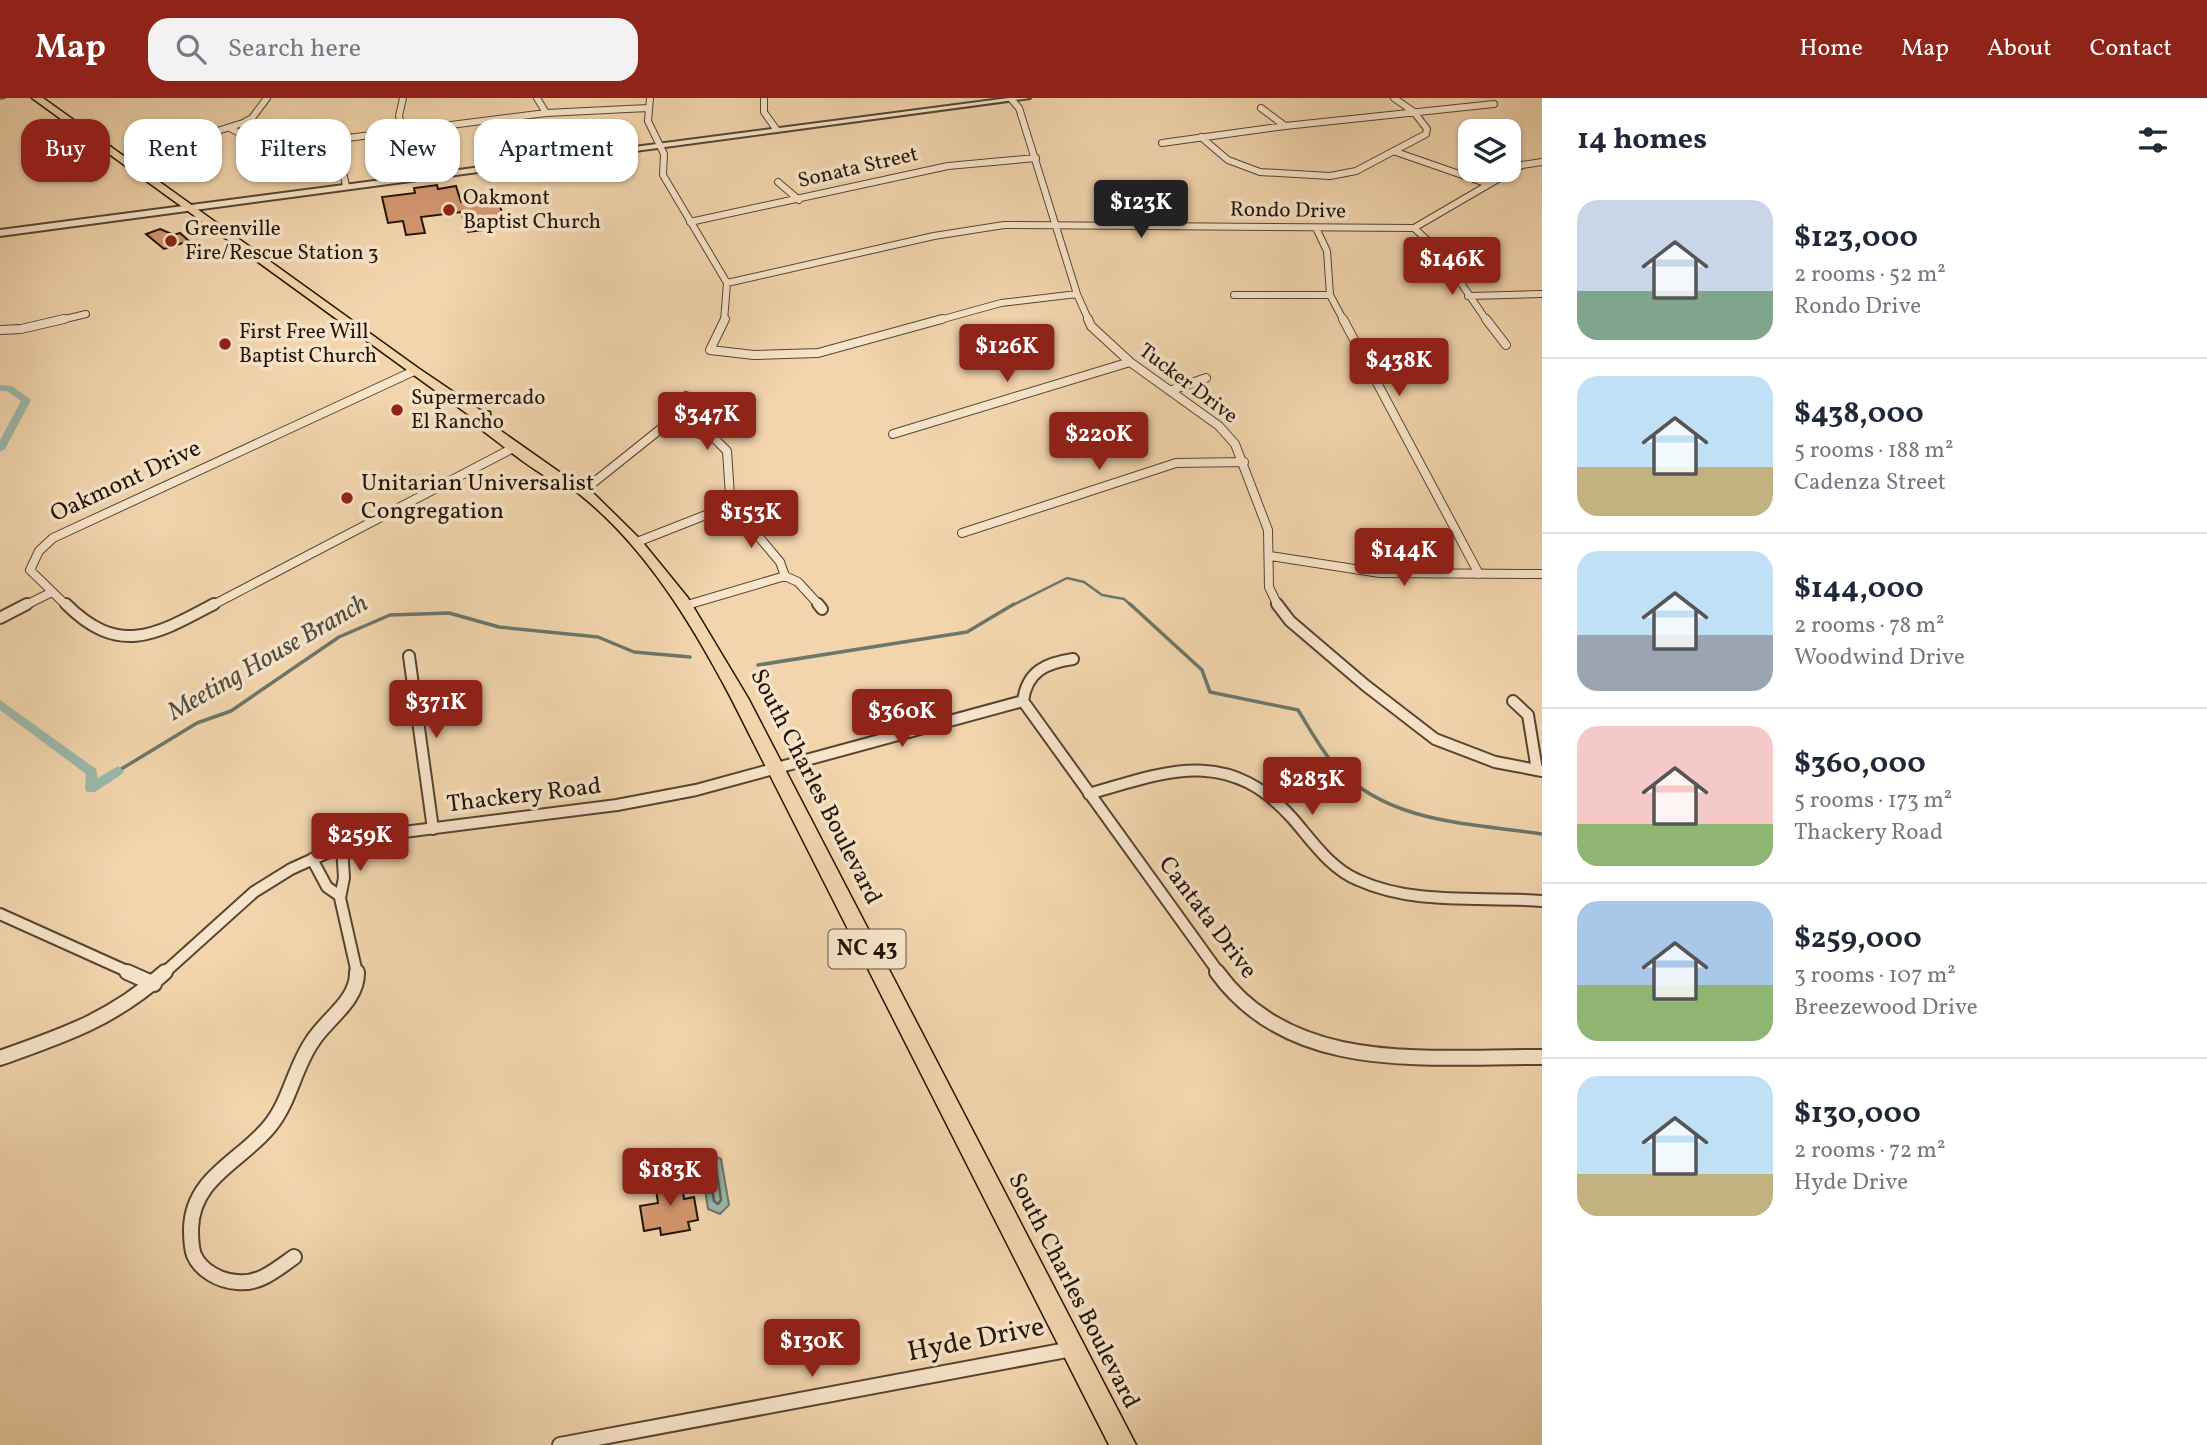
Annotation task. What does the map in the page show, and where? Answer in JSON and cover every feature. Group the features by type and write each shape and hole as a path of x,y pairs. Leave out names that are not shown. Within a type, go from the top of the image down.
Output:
{"main road":[{"path":"37,98 124,160"},
{"path":"154,182 478,418 514,440"},
{"name":"South Charles Boulevard","path":"514,440 574,481 637,542 687,605 725,666 774,768 1123,1445"}],"street":[{"path":"222,130 248,121 266,98"},
{"path":"401,119 403,98"},
{"path":"537,98 546,113"},
{"path":"650,98 648,121 662,146 663,175 727,283 730,301 727,320 710,350 764,355 818,353 1001,303 1077,294"},
{"path":"764,98 764,112 776,130"},
{"path":"0,233 1026,98"},
{"path":"1201,137 1228,160 1260,172 1330,176 1356,171 1426,134 1427,129 1414,111 1394,98"},
{"name":"Tucker Drive","path":"1012,100 1019,108 1077,294 1091,326 1130,362 1172,390 1231,437 1244,462 1268,530 1269,587 1284,614 1404,717 1435,739 1463,752 1540,770"},
{"path":"1162,143 1285,125 1494,104"},
{"path":"460,124 546,113 648,108"},
{"path":"1261,108 1285,125"},
{"path":"230,128 236,131"},
{"path":"1396,152 1488,184"},
{"name":"Sonata Street","path":"690,222 962,163 1036,158"},
{"path":"1506,345 1488,326 1429,239 1414,228 1522,165 1542,162"},
{"path":"345,182 346,186"},
{"path":"778,182 799,200"},
{"name":"Rondo Drive","path":"727,283 801,271 976,228 1057,225 1414,228"},
{"path":"1316,228 1327,251 1330,295 1479,574"},
{"path":"1468,296 1542,294"},
{"path":"1234,295 1330,295"},
{"path":"0,330 21,329 86,314"},
{"path":"893,434 1130,362"},
{"name":"Oakmont Drive","path":"414,370 50,539 33,558 30,570 89,628 110,636 151,634 169,628 514,440"},
{"path":"1172,390 1206,377"},
{"path":"574,481 668,423 686,396"},
{"path":"668,423 715,439 727,451 730,496"},
{"path":"962,533 1176,463 1244,462"},
{"path":"721,509 720,501 730,496 743,498 747,503 738,512"},
{"path":"637,542 721,509 738,512 780,562 785,576"},
{"path":"1270,556 1380,573 1542,574"},
{"path":"687,605 785,576 798,582 822,609"},
{"path":"0,618 52,592"},
{"path":"409,656 433,829"},
{"path":"1023,701 1028,678 1038,668 1073,659"},
{"name":"Thackery Road","path":"0,1058 71,1034 113,1013 154,984 233,909 273,879 342,846 396,833 649,800 1023,701"},
{"name":"Cantata Drive","path":"1023,701 1224,981 1251,1009 1283,1030 1351,1053 1542,1056"},
{"path":"1513,701 1528,715 1540,770"},
{"path":"1089,794 1184,767 1206,766 1229,771 1265,789 1326,859 1359,881 1414,896 1542,901"},
{"path":"294,1257 261,1280 241,1283 217,1278 201,1267 191,1252 190,1215 197,1195 208,1178 270,1125 308,1047 356,984 357,968 340,896 344,880 342,846"},
{"path":"312,859 327,887 340,896"},
{"path":"0,914 154,984"},
{"name":"Hyde Drive","path":"560,1445 1072,1349"}],"water":[{"path":"710,1154 721,1159 729,1205 720,1214 708,1209 701,1163"}],"building":[{"name":"Oakmont Baptist Church","path":"437,185 438,189 456,186 461,202 497,199 505,220 483,223 485,230 468,232 461,212 421,217 425,233 406,235 403,221 388,223 382,197 415,193 414,188"},
{"name":"Greenville Fire/Rescue Station 3","path":"160,229 174,235 180,233 189,241 164,249 146,234"},
{"path":"680,1172 684,1199 694,1197 698,1220 688,1222 690,1230 661,1235 660,1228 644,1231 640,1206 658,1203 655,1183 661,1182 660,1176"}],"waterway":[{"path":"0,99 5,98"},
{"name":"Meeting House Branch","path":"0,388 9,388 26,400 0,449"},
{"name":"Meeting House Branch","path":"1011,606 1067,578 1084,582 1102,595 1124,599 1132,606"},
{"name":"Meeting House Branch","path":"758,665 967,632 1014,604"},
{"name":"Meeting House Branch","path":"1130,604 1202,670 1210,692 1298,710 1321,748 1337,768 1358,786 1382,800 1433,818 1542,834"},
{"name":"Meeting House Branch","path":"118,771 197,723 231,711 339,637 390,615 449,613 499,627 598,637 634,652 690,657"},
{"name":"Meeting House Branch","path":"0,704 92,772 91,789 118,771"}],"place":[{"name":"Oakmont Baptist Church","path":"449,210"},
{"name":"Greenville Fire/Rescue Station 3","path":"171,241"},
{"name":"First Free Will Baptist Church","path":"225,344"},
{"name":"Supermercado El Rancho","path":"397,410"},
{"name":"Unitarian Universalist Congregation","path":"347,498"}]}
